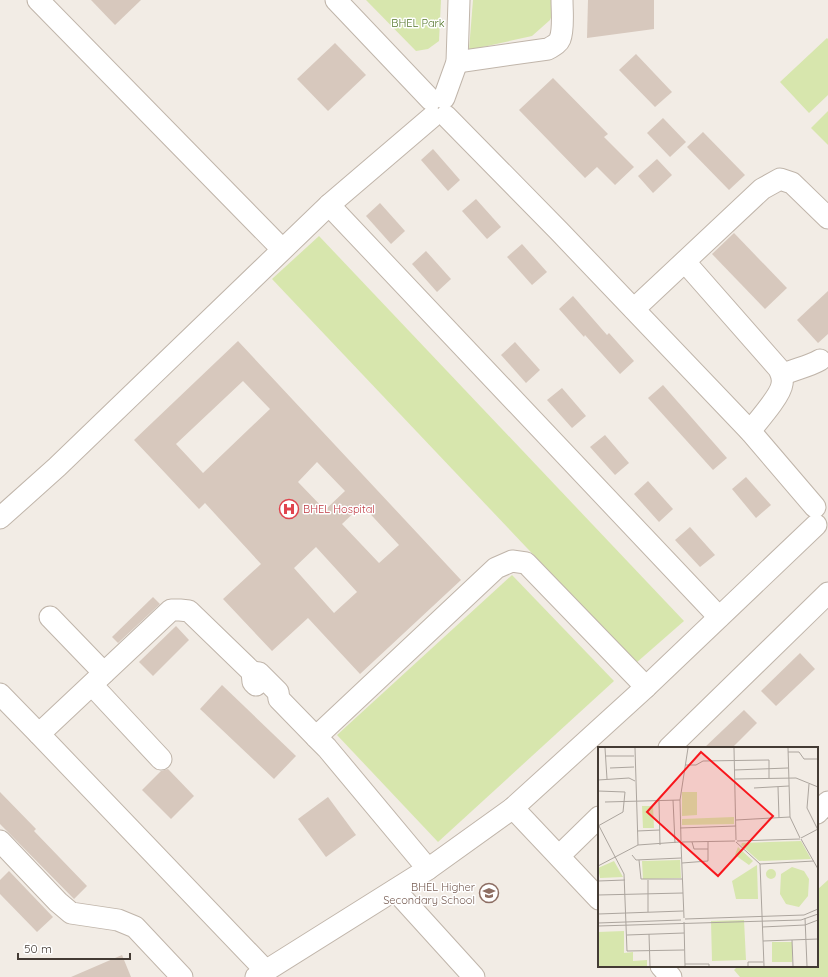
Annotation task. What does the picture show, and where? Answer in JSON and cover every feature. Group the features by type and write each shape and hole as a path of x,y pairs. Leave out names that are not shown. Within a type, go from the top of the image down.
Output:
{"street":[{"path":"38,0 282,249"},
{"path":"0,694 39,734 261,974 395,890 513,808 646,687 822,516 750,431 336,0"},
{"path":"0,518 62,461 329,205 439,108 457,62 459,0"},
{"path":"457,62 548,49 556,45 560,39 561,32 562,0"},
{"path":"634,309 762,189 780,179 792,183 828,218"},
{"path":"329,205 719,617"},
{"path":"685,262 773,361 782,375 782,385 778,395 750,431"},
{"path":"782,375 790,371 810,366 820,360"},
{"path":"316,737 496,568 512,561 526,563 646,687"},
{"path":"670,747 828,593"},
{"path":"39,734 171,610 190,611 252,672 253,682 270,699 279,699 327,748 428,868"},
{"path":"50,617 160,759"},
{"path":"818,812 828,802"},
{"path":"513,808 598,898"},
{"path":"559,856 598,818"},
{"path":"0,840 58,902 71,913 118,920 135,927 182,977"},
{"path":"395,890 474,977"},
{"path":"662,967 672,977"}],"green space":[{"name":"BHEL Park","path":"366,0 441,0 439,41 428,49 416,51"},
{"path":"473,0 551,0 552,15 550,20 532,36 469,50"},
{"path":"827,38 828,95 809,113 780,82"},
{"path":"828,111 828,145 811,128"},
{"path":"319,236 684,621 636,663 272,279"},
{"path":"512,575 614,681 438,842 337,735"},
{"path":"828,880 828,977 740,977 734,970 737,967 818,967 818,889"}],"building":[{"path":"91,0 141,0 115,25"},
{"path":"588,0 654,0 654,29 587,38"},
{"path":"335,43 366,75 328,111 297,79"},
{"path":"636,54 672,92 655,107 619,70"},
{"path":"553,78 608,134 604,137 634,167 615,185 597,167 585,178 519,110"},
{"path":"663,118 686,142 670,157 647,133"},
{"path":"703,132 745,175 729,190 687,147"},
{"path":"433,149 460,180 448,191 421,160"},
{"path":"657,159 672,175 653,193 638,176"},
{"path":"476,199 501,227 487,239 462,211"},
{"path":"380,203 405,231 391,244 366,216"},
{"path":"734,233 787,288 765,309 712,254"},
{"path":"522,244 547,272 532,285 507,257"},
{"path":"426,251 451,279 437,292 412,264"},
{"path":"828,291 828,334 818,343 797,320"},
{"path":"573,296 607,335 609,333 634,361 620,374 559,309"},
{"path":"238,341 461,580 360,674 308,618 272,651 223,599 261,564 205,503 199,509 134,440","holes":["243,381 270,409 203,473 176,444","317,462 345,491 325,510 298,482","362,505 399,545 379,563 342,524","316,547 357,592 334,613 294,568"]},
{"path":"515,342 540,370 526,383 501,355"},
{"path":"663,385 727,458 713,470 648,398"},
{"path":"562,388 586,416 572,428 547,400"},
{"path":"605,435 629,463 615,475 590,447"},
{"path":"746,477 771,505 756,518 732,489"},
{"path":"648,481 673,509 659,522 634,494"},
{"path":"690,527 715,555 700,567 675,540"},
{"path":"153,597 160,604 118,643 112,637"},
{"path":"176,626 189,640 153,676 139,662"},
{"path":"800,653 815,669 776,706 761,691"},
{"path":"222,685 296,756 274,779 200,709"},
{"path":"744,710 757,723 733,747 705,747"},
{"path":"168,769 194,796 171,819 142,790 161,771"},
{"path":"0,792 36,829 34,831 87,886 74,899 0,824"},
{"path":"328,797 356,835 326,857 298,819"},
{"path":"9,871 53,917 37,932 0,894 0,880"},
{"path":"122,955 131,977 71,977"}],"place":[{"name":"BHEL Hospital","path":"289,509"},
{"name":"BHEL Higher Secondary School","path":"489,893"}]}
